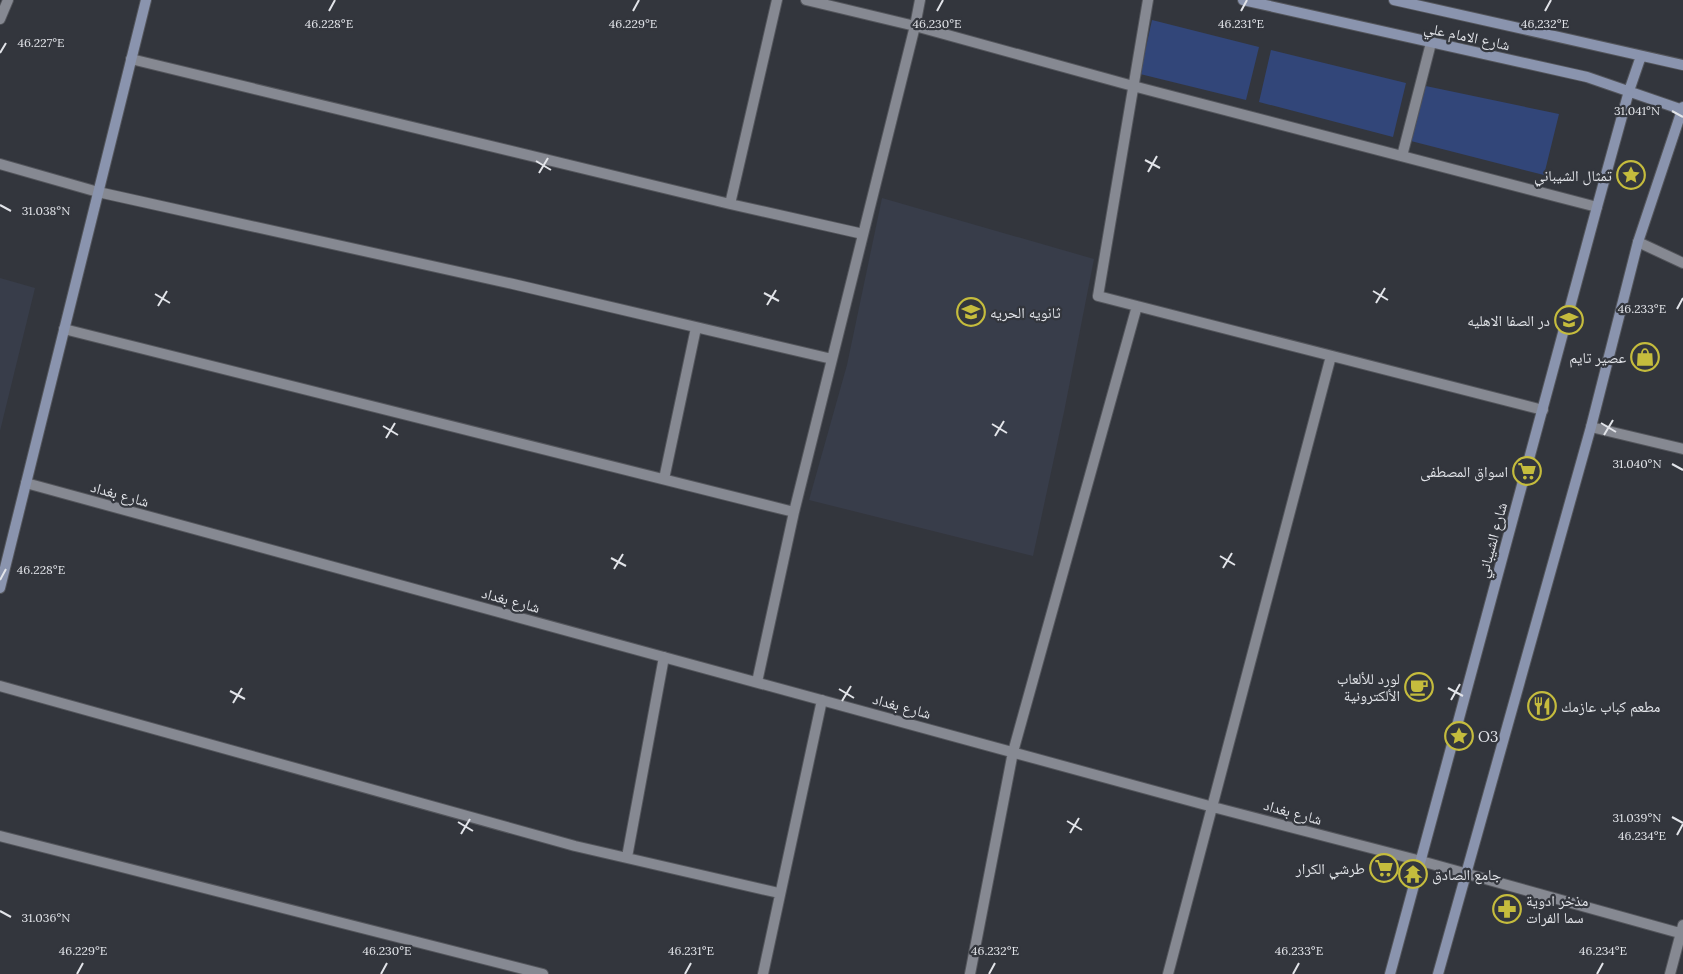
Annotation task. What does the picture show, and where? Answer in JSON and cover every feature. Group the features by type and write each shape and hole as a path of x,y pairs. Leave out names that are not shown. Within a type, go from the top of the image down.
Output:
{"main road":[{"path":"0,588 146,0"},
{"name":"شارع الامام علي","path":"1243,0 1587,77 1683,109"},
{"name":"شارع الامام علي","path":"1394,0 1683,65"},
{"name":"شارع الشيباني","path":"1390,974 1597,207 1629,91 1641,56"},
{"path":"1438,974 1591,427 1638,242 1683,109"}],"street":[{"path":"0,19 8,0"},
{"path":"730,204 777,0"},
{"path":"806,0 915,26 1133,86 1597,207"},
{"path":"757,682 794,512 920,0"},
{"path":"1148,0 1098,296 1543,410"},
{"path":"1402,156 1431,43"},
{"path":"131,59 730,204 863,234"},
{"path":"0,164 98,192 513,284 832,359"},
{"path":"1638,242 1683,263"},
{"path":"970,974 1013,752 1137,306"},
{"path":"664,479 696,328"},
{"path":"64,329 794,512"},
{"path":"1168,974 1331,356"},
{"path":"1591,427 1683,449"},
{"name":"شارع بغداد","path":"26,483 1213,807 1682,931"},
{"path":"627,857 664,657"},
{"path":"0,686 575,846 779,893"},
{"path":"763,974 822,700"},
{"path":"0,836 543,974"},
{"path":"1670,974 1682,931"}],"shaded area":[{"path":"1152,20 1259,47 1246,100 1140,74"},
{"path":"1271,50 1406,83 1393,137 1259,102"},
{"path":"1421,85 1559,114 1544,175 1407,140"},
{"path":"882,198 1094,259 1033,556 809,500 847,365"},
{"path":"0,278 35,288 0,431"}],"place":[{"name":"تمثال الشيباني","path":"1631,175"},
{"name":"ثانويه الحريه","path":"971,312"},
{"name":"در الصفا الاهليه","path":"1569,320"},
{"name":"عصير تايم","path":"1645,357"},
{"name":"اسواق المصطفى","path":"1527,471"},
{"name":"لورد للألعاب الألكترونية","path":"1419,687"},
{"name":"مطعم كباب عازمك","path":"1542,706"},
{"name":"O3","path":"1459,736"},
{"name":"طرشي الكرار","path":"1384,868"},
{"name":"جامع الصادق","path":"1413,874"},
{"name":"مذخر ادوية سما الفرات","path":"1507,909"}]}
